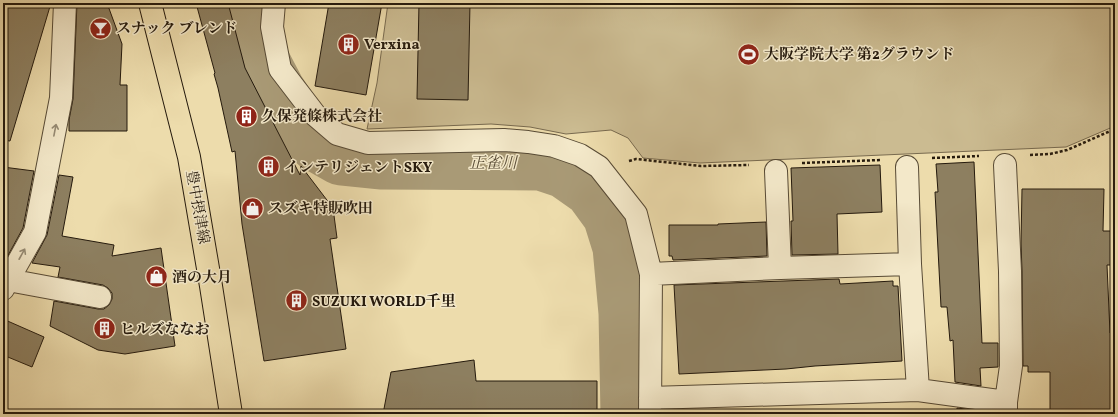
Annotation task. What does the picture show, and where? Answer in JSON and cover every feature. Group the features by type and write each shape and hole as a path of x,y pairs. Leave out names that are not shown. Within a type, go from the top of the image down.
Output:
{"main road":[{"name":"豊中摂津線","path":"150,3 189,157 231,414"}],"street":[{"path":"65,3 61,98 35,232 4,286 100,297"},
{"path":"274,3 272,27 280,69 316,116 337,134 368,143 504,140 528,142 554,146 580,155 599,167 636,214 651,274 650,406 918,390 1006,408 1011,366 1011,350 1010,271 1005,165"},
{"path":"766,168 780,268"},
{"path":"908,168 910,264 918,390"},
{"path":"651,274 910,264"}],"path":[{"path":"1026,155 1050,154 1067,150 1115,129"},
{"path":"931,158 979,156"},
{"path":"599,167 636,159 701,166 766,168"},
{"path":"796,163 883,160"}],"shaded area":[{"name":"大阪学院大学 第2グラウンド","path":"388,3 1115,3 1115,126 1066,147 700,163 643,158 628,138 611,130 566,134 530,127 491,124 367,129 377,83"}],"building":[{"path":"3,3 51,3 10,141 3,140"},
{"path":"77,3 107,3 122,44 120,85 127,85 127,131 69,131 69,120 73,99"},
{"path":"196,3 228,3 245,68 300,175 301,166 333,208 337,238 330,239 346,349 264,361 242,224 235,151 232,152 215,73"},
{"name":"Verxina","path":"329,3 382,3 366,95 315,86"},
{"path":"419,3 470,3 468,100 417,99"},
{"path":"974,162 982,343 998,343 998,367 980,368 981,386 955,382 953,340 950,341 947,307 941,307 935,192 938,192 936,164"},
{"path":"880,165 882,212 837,214 838,254 792,255 791,221 793,221 791,168"},
{"path":"3,167 34,171 23,228 6,259 3,258"},
{"path":"59,175 73,177 62,236 114,245 112,256 161,248 175,346 125,354 98,350 50,326 54,301 104,309 109,305 112,299 112,293 103,285 58,277 60,267 32,263 47,235"},
{"path":"1022,189 1104,189 1103,231 1111,231 1112,265 1107,265 1110,333 1115,333 1115,414 1050,414 1050,372 1028,372 1028,366 1023,366 1021,243"},
{"path":"766,222 767,256 673,260 672,256 669,256 669,225 718,225"},
{"path":"839,279 840,284 893,281 893,286 898,286 902,361 786,369 679,374 674,285"},
{"path":"3,319 44,337 32,367 3,355"},
{"path":"474,360 476,381 597,381 597,414 383,414 391,372"},
{"path":"957,408 982,411 982,414 957,414"}],"waterway":[{"name":"正雀川","path":"252,3 256,51 277,91 298,123 318,144 341,157 380,161 541,162 565,170 592,189 611,215 621,247 627,313 629,414"}],"place":[{"name":"スナック ブレンド","path":"101,28"},
{"name":"Verxina","path":"348,44"},
{"name":"大阪学院大学 第2グラウンド","path":"748,54"},
{"name":"久保発條株式会社","path":"247,116"},
{"name":"インテリジェントSKY","path":"269,167"},
{"name":"スズキ特販吹田","path":"253,208"},
{"name":"酒の大月","path":"156,277"},
{"name":"SUZUKI WORLD千里","path":"297,301"},
{"name":"ヒルズななお","path":"104,329"}]}
